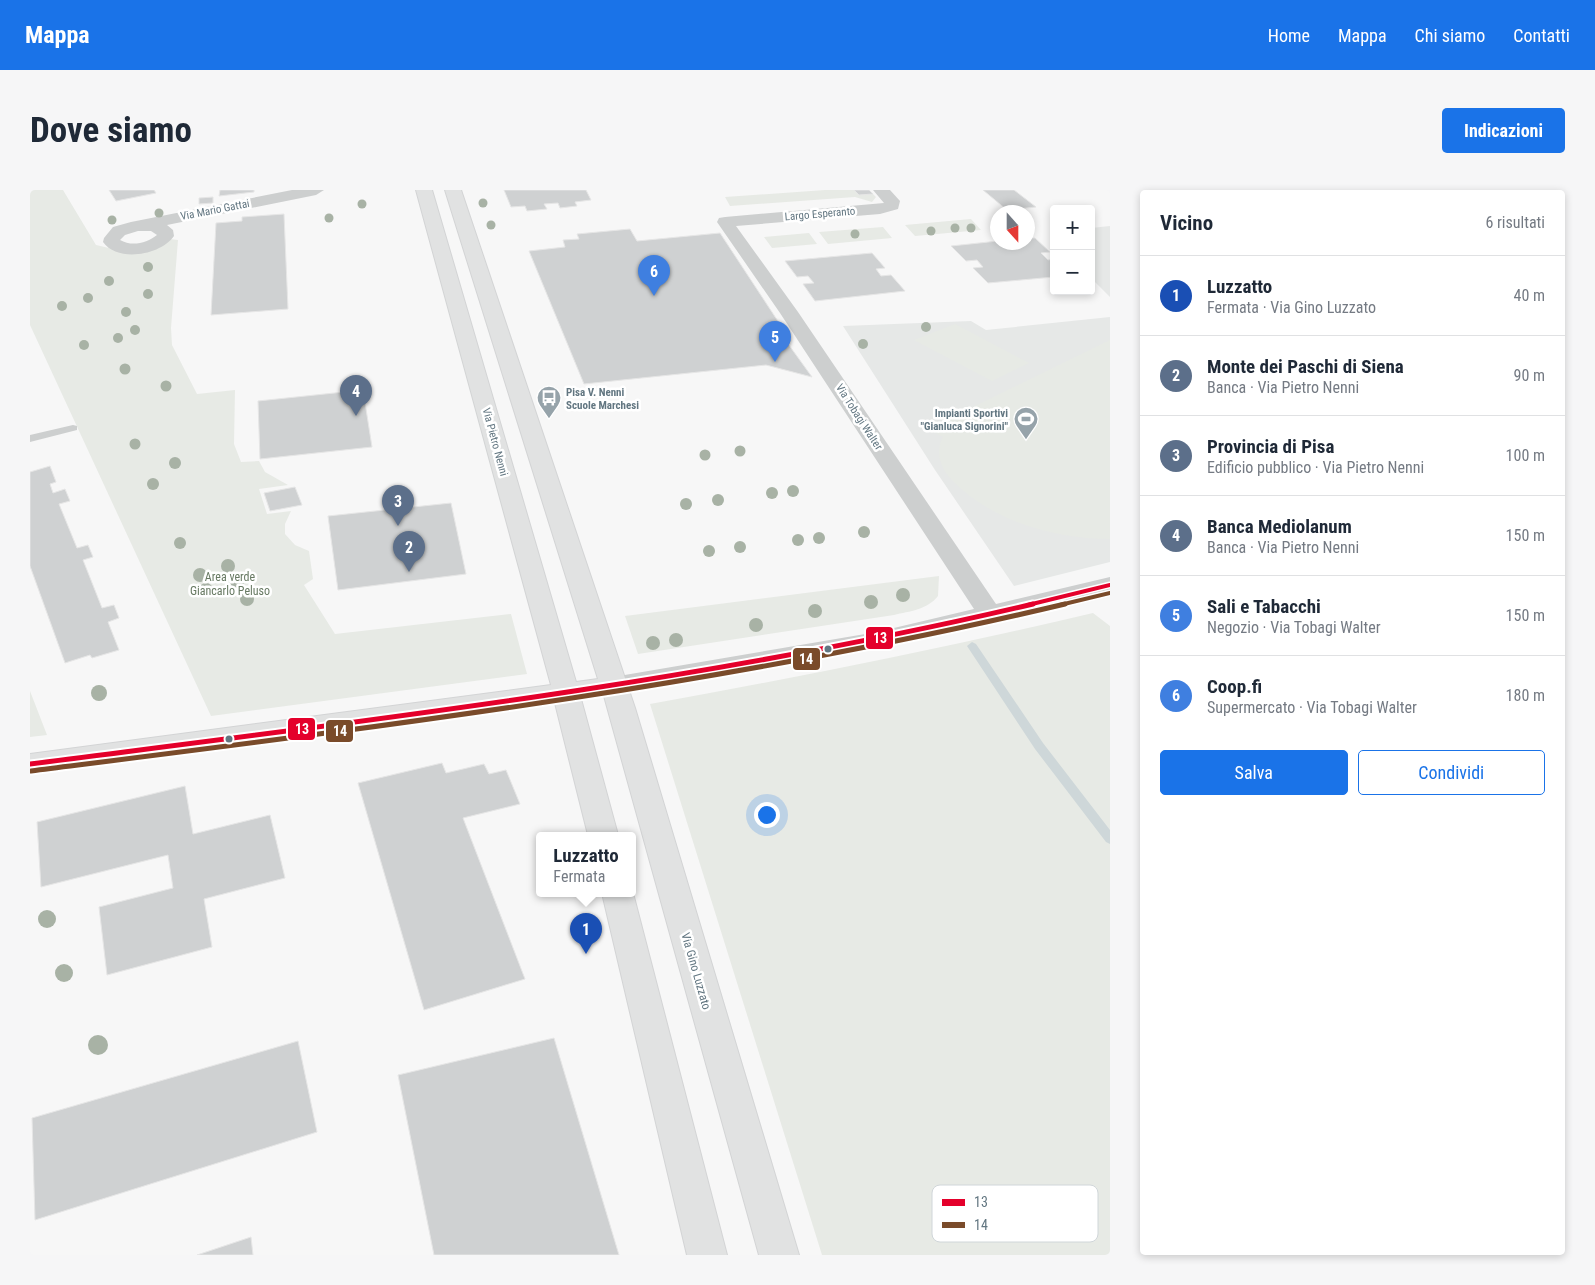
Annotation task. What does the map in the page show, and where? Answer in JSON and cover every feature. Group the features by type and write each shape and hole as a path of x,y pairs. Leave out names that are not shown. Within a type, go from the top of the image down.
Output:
{"main road":[{"name":"Via Pietro Nenni","path":"424,190 567,693"},
{"path":"30,764 613,686 453,190"},
{"name":"Via Gino Luzzato","path":"613,686 779,1255"},
{"path":"567,693 602,832"},
{"path":"618,897 708,1255"}],"street":[{"name":"Via Mario Gattai","path":"143,225 316,190"},
{"name":"Largo Esperanto","path":"725,222 880,210 892,206 892,201 881,190"},
{"name":"Via Tobagi Walter","path":"725,222 789,312 990,614"},
{"path":"613,686 877,640 1110,585"}],"lane":[{"path":"30,439 73,428"}],"shaded area":[{"path":"1110,226 1110,297 1095,282 1095,228"},
{"path":"1110,317 1110,562 1014,586 935,470 843,326 971,321 986,330"}],"green space":[{"name":"Area verde Giancarlo Peluso","path":"30,190 63,190 96,245 122,251 170,239 178,240 171,328 172,345 197,394 235,390 234,444 241,462 259,461 265,472 288,485 259,489 267,514 291,511 285,524 285,534 295,545 309,551 313,579 304,585 335,634 511,614 527,674 211,716 30,325"},
{"path":"825,190 869,190 876,197 872,202 855,197 730,206 725,197"},
{"path":"971,219 981,230 915,236 905,225"},
{"path":"883,227 892,238 828,244 819,232"},
{"path":"809,233 817,244 772,248 764,237"},
{"path":"955,324 1029,363 992,381 914,340"},
{"name":"Impianti Sportivi \"Gianluca Signorini\"","path":"1110,340 1110,539 1067,536 1024,525 985,506 967,494 951,479 944,469 939,454 943,437 928,429"},
{"path":"939,576 938,596 929,604 912,611 638,654 625,616"},
{"path":"1093,613 1110,626 1110,1255 822,1255 650,704 872,662"},
{"path":"30,691 47,735 30,737"}],"building":[{"path":"109,190 154,190 156,193 116,201"},
{"path":"220,190 254,190 254,192 219,196"},
{"path":"504,190 586,190 591,200 575,202 577,206 560,208 558,203 544,204 547,209 527,211 525,206 511,207"},
{"path":"854,190 869,190 873,194 859,195"},
{"path":"983,190 1014,190 1033,205 1001,205"},
{"path":"213,197 213,203 199,204 199,198"},
{"path":"284,214 288,309 211,315 216,223 242,221 242,217"},
{"path":"630,229 637,241 720,233 791,341 786,341 812,377 766,365 584,384 529,251 565,247 563,240 579,239 577,234"},
{"path":"1035,238 1050,252 1041,253 1050,260 1050,277 988,283 973,268 983,267 977,260 966,261 951,246 990,242 990,250 1035,250"},
{"path":"872,253 885,268 876,269 881,276 891,275 905,291 815,301 803,284 814,283 808,276 797,277 785,261"},
{"path":"363,390 372,447 260,459 258,401"},
{"path":"50,466 56,482 50,484 53,493 65,489 70,501 59,504 77,548 88,545 93,557 83,560 102,608 114,605 119,618 108,622 119,650 92,658 90,655 65,663 30,566 30,472"},
{"path":"295,487 302,505 270,511 264,493"},
{"path":"451,503 466,574 338,590 328,516"},
{"path":"442,763 446,773 484,764 489,774 506,770 520,804 463,818 525,979 424,1010 358,783"},
{"path":"185,786 193,834 270,815 285,878 204,899 212,947 107,975 99,907 173,888 168,855 41,887 37,822"},
{"path":"554,1038 619,1255 434,1255 398,1075"},
{"path":"298,1041 317,1132 35,1220 32,1118"},
{"path":"251,1237 253,1255 197,1255"}],"waterway":[{"path":"972,646 1039,746 1110,839"}],"transit line":[{"name":"13","path":"30,764 335,725 640,681 842,646 1110,585"},
{"name":"14","path":"31,771 336,732 640,688 876,646 1110,593"}],"place":[{"name":"Coop.fi","path":"654,296"},
{"name":"Sali e Tabacchi","path":"775,362"},
{"name":"Banca Mediolanum","path":"356,416"},
{"name":"Pisa V. Nenni Scuole Marchesi","path":"549,419"},
{"name":"Impianti Sportivi \"Gianluca Signorini\"","path":"1026,440"},
{"name":"Provincia di Pisa","path":"398,526"},
{"name":"Monte dei Paschi di Siena","path":"409,572"},
{"name":"Luzzatto","path":"586,954"}]}
